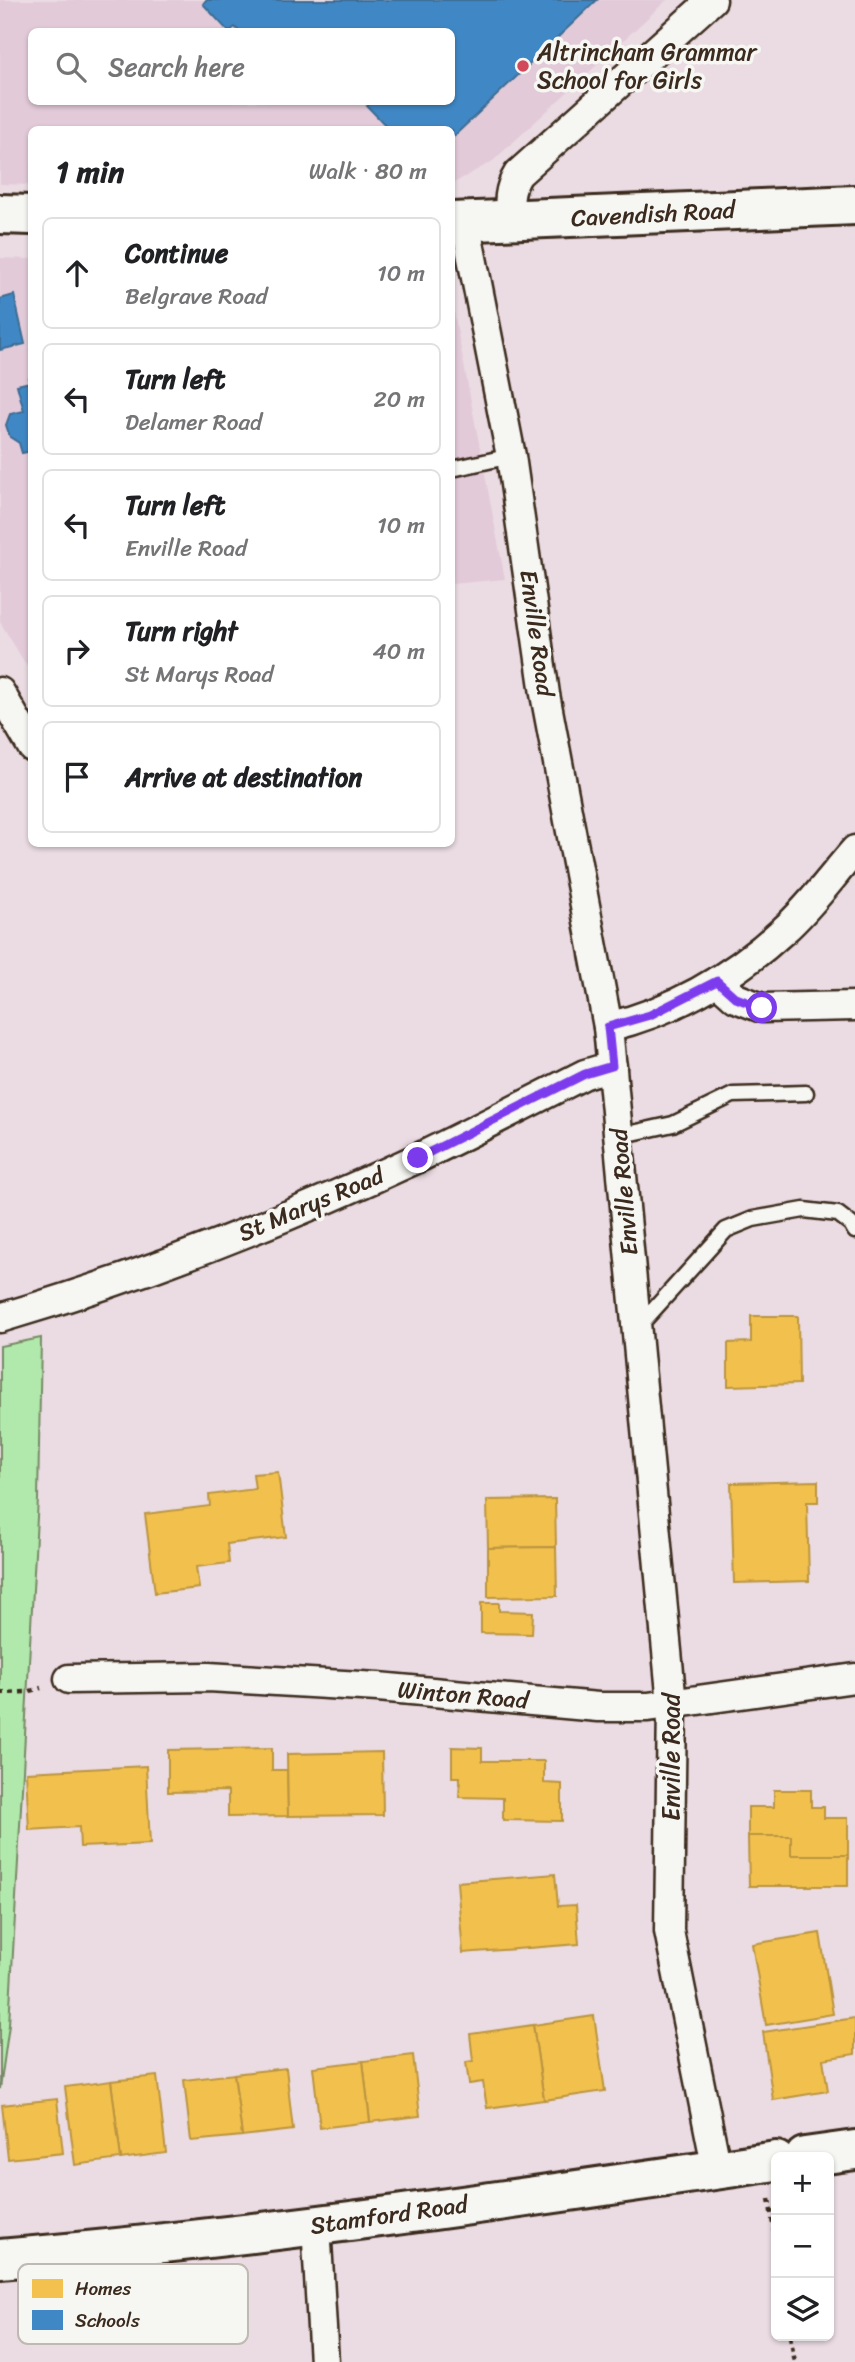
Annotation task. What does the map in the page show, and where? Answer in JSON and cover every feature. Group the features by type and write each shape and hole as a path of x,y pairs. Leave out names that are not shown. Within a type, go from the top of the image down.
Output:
{"street":[{"path":"510,220 510,187 518,174 712,0"},
{"name":"Cavendish Road","path":"458,222 855,205"},
{"path":"0,214 28,215"},
{"name":"Enville Road","path":"458,222 511,456 545,694 608,1027 673,1704 669,1931 717,2170"},
{"path":"0,692 28,740"},
{"path":"608,1027 650,1015 717,981 785,930 855,850"},
{"path":"717,981 736,998 762,1008 855,1006"},
{"name":"St Marys Road","path":"0,1318 89,1292 245,1233 418,1158 585,1074 612,1066"},
{"name":"Winton Road","path":"69,1679 208,1678 378,1687 598,1707 648,1707 855,1678"},
{"path":"834,2153 855,2150"},
{"name":"Stamford Road","path":"0,2259 316,2225 770,2162"},
{"path":"316,2225 324,2362"}],"lane":[{"path":"455,468 511,456"},
{"path":"619,1136 673,1124 733,1096 806,1093"},
{"path":"637,1328 726,1230 752,1220 804,1210 838,1214 851,1224 855,1231"}],"path":[{"path":"0,1693 27,1692 69,1679"},
{"path":"770,2162 774,2215"},
{"path":"791,2341 794,2362"}],"shaded area":[{"name":"Altrincham Grammar School for Girls","path":"0,0 667,0 493,161 455,182 455,126 28,126 28,185 0,184"},
{"path":"0,258 28,259 28,668 0,622"},
{"path":"455,318 505,579 455,584"}],"green space":[{"path":"41,1338 38,1499 9,2025 0,2089 0,1346"}],"building: Homes":[{"path":"751,1316 798,1316 799,1384 728,1386 728,1343 751,1342"},
{"path":"278,1472 286,1537 227,1544 229,1563 196,1567 199,1588 155,1593 145,1514 210,1506 209,1495 255,1489 253,1474"},
{"path":"818,1481 818,1502 807,1502 809,1581 734,1583 731,1483"},
{"path":"555,1499 556,1547 488,1548 487,1500"},
{"path":"556,1547 557,1596 488,1597 488,1548"},
{"path":"481,1603 499,1603 499,1611 533,1612 532,1634 481,1633"},
{"path":"452,1747 482,1748 482,1761 544,1761 544,1783 562,1784 562,1821 503,1820 503,1798 459,1797 460,1777 452,1777"},
{"path":"272,1748 272,1770 287,1770 288,1816 228,1817 228,1791 168,1792 168,1750"},
{"path":"382,1752 383,1815 288,1816 287,1754"},
{"path":"146,1766 150,1844 80,1847 79,1827 29,1830 26,1772"},
{"path":"774,1790 811,1790 811,1807 824,1807 824,1818 848,1818 848,1855 791,1855 791,1836 748,1836 748,1807 774,1807"},
{"path":"748,1836 791,1836 791,1855 848,1855 848,1886 749,1886"},
{"path":"555,1874 558,1906 576,1905 579,1944 463,1953 457,1882"},
{"path":"820,1933 833,2014 766,2025 752,1944"},
{"path":"594,2016 605,2091 544,2100 533,2025"},
{"path":"855,2018 855,2054 823,2059 828,2091 773,2100 763,2032"},
{"path":"533,2025 544,2100 487,2108 483,2082 469,2084 466,2062 473,2061 470,2034"},
{"path":"413,2055 420,2116 370,2122 363,2061"},
{"path":"363,2061 370,2122 320,2128 313,2067"},
{"path":"286,2068 293,2130 242,2136 234,2074"},
{"path":"234,2074 242,2136 191,2141 184,2080"},
{"path":"157,2076 166,2153 121,2159 111,2081"},
{"path":"111,2081 121,2159 75,2165 65,2087"},
{"path":"57,2099 63,2153 8,2159 2,2105"}],"building: Schools":[{"path":"206,0 597,0 455,135 455,126 386,126 367,106 455,105 455,28 225,28 203,4"},
{"path":"14,295 25,344 0,350 0,299"},
{"path":"28,382 28,452 22,453 19,443 10,437 6,425 10,414 24,411 17,385"}],"place":[{"name":"Altrincham Grammar School for Girls","path":"523,66"}],"route":[{"path":"418,1158 585,1074 612,1066 608,1027 669,1007 717,981 736,998 762,1008"}]}
